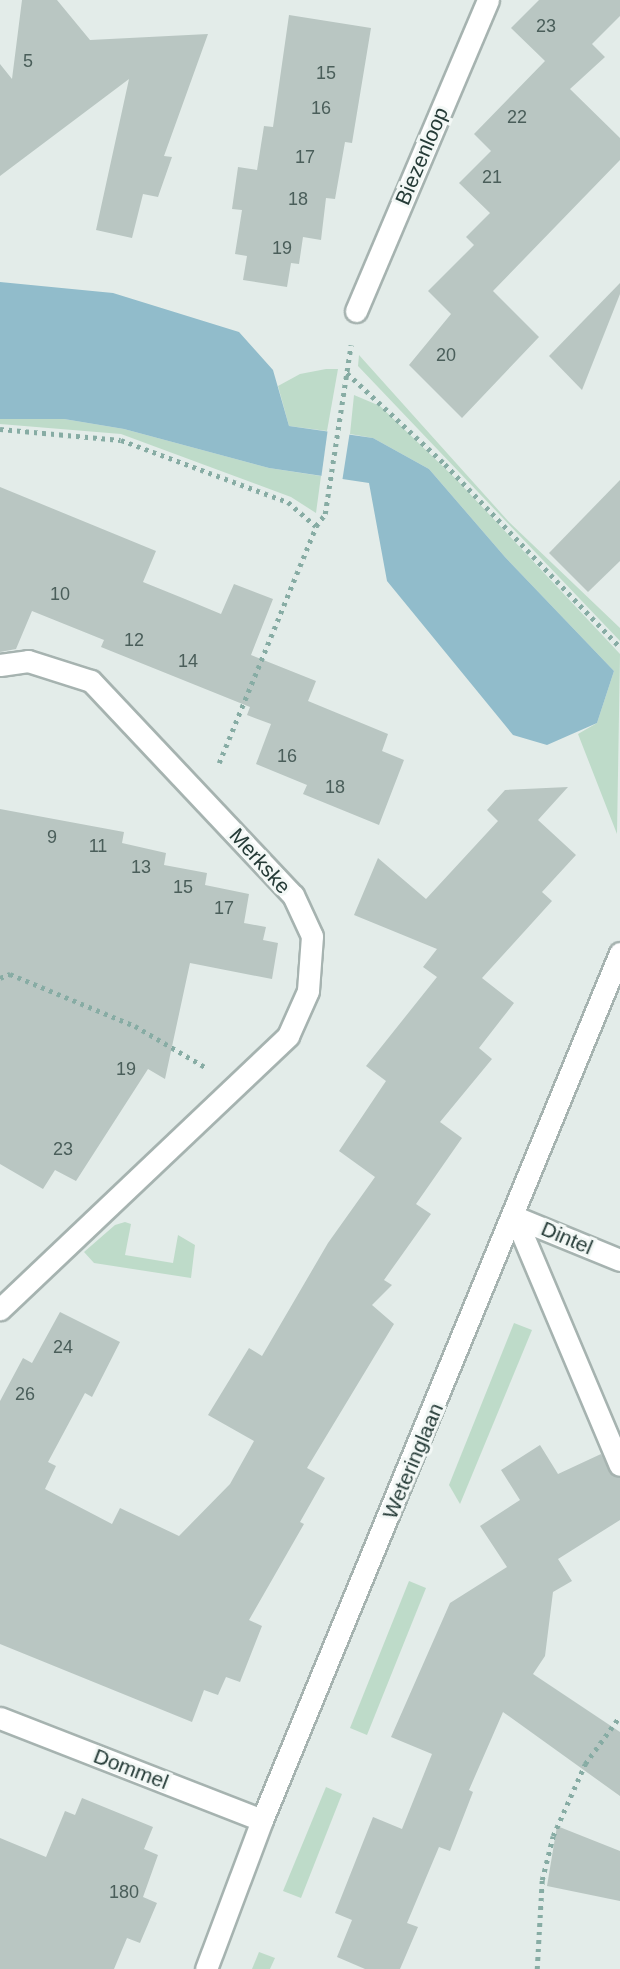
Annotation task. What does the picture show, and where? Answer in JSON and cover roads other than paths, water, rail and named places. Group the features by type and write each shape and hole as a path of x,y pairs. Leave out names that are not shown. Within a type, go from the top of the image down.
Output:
{"street":[{"name":"Biezenloop","path":"356,312 488,0"},
{"name":"Merkske","path":"0,665 28,661 91,681 293,895 312,936 308,991 288,1036 0,1310"},
{"name":"Weteringlaan","path":"206,1969 262,1820 515,1216 620,953"},
{"name":"Dintel","path":"515,1216 620,1260"},
{"path":"515,1216 620,1465"},
{"name":"Dommel","path":"0,1718 262,1820"}],"water":[{"path":"0,282 113,293 239,332 273,370 289,426 373,438 429,469 505,557 614,671 597,723 547,745 513,735 387,581 369,483 269,468 124,429 64,419 0,419"}]}
